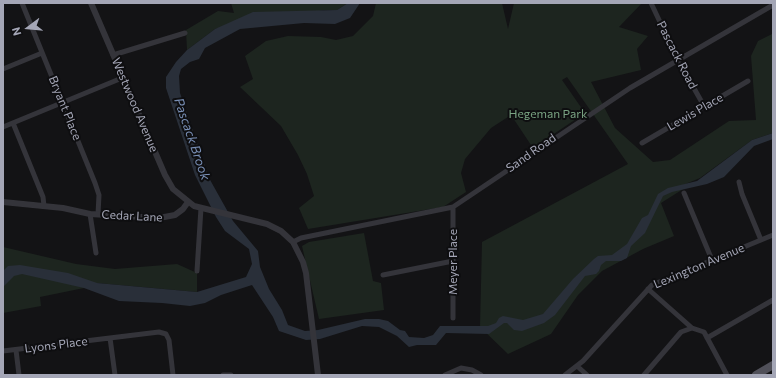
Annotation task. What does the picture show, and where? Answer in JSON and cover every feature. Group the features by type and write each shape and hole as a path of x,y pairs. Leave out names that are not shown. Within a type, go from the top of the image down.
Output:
{"main road":[{"path":"756,375 773,366"}],"street":[{"name":"Bryant Place","path":"22,3 97,189 98,214"},
{"name":"Westwood Avenue","path":"91,3 122,78 169,183 188,202"},
{"name":"Pascack Road","path":"651,3 678,60 704,106"},
{"name":"Sand Road","path":"293,242 301,238 453,207 608,102 773,5"},
{"path":"113,55 185,32"},
{"path":"3,68 42,53"},
{"path":"3,127 122,78"},
{"name":"Lewis Place","path":"642,143 748,81"},
{"path":"13,123 43,197 44,206"},
{"path":"739,182 742,194 761,240"},
{"path":"684,193 712,260"},
{"name":"Cedar Lane","path":"3,202 44,206 90,214 164,218 175,215 183,209 188,202"},
{"path":"188,202 210,211 233,215 271,226 293,242 304,268 318,375"},
{"name":"Meyer Place","path":"453,207 453,318"},
{"path":"197,271 201,208"},
{"path":"90,214 96,253"},
{"name":"Lexington Avenue","path":"565,375 578,366 648,289 658,282 773,235"},
{"path":"383,275 453,261"},
{"path":"648,289 692,328 701,330 727,375"},
{"path":"707,338 773,300"},
{"path":"644,375 681,332 692,328"},
{"name":"Lyons Place","path":"3,351 163,333 169,340 173,375"},
{"path":"110,338 115,375"},
{"path":"16,350 19,375"},
{"path":"578,366 587,375"},
{"path":"445,375 461,368 472,370 481,375"},
{"path":"223,375 231,375"}],"green space":[{"path":"231,3 348,3 337,10 325,10 215,29 187,50 186,30 218,11 234,13"},
{"name":"Hegeman Park","path":"376,3 502,3 508,29 514,3 642,3 619,27 648,36 637,49 641,70 591,82 615,128 653,162 670,160 729,121 756,120 751,56 758,41 772,34 773,133 752,140 700,178 683,185 688,186 661,203 674,236 643,249 602,271 578,295 551,334 508,354 480,327 482,242 628,164 567,77 562,80 585,113 533,148 511,115 491,128 465,159 461,173 466,192 443,207 308,229 299,208 314,196 307,174 281,126 240,87 253,79 245,56 266,41 288,36 321,37 336,40 353,36 373,16"},
{"path":"364,233 373,281 381,283 384,310 319,319 302,246 309,242"},
{"path":"3,247 76,264 115,269 177,264 197,273 197,292 97,283 84,288 40,297 41,306 3,313"}],"water":[{"name":"Pascack Brook","path":"348,3 360,3 350,18 335,24 304,23 240,29 205,48 199,59 190,62 181,69 179,76 180,93 209,178 233,221 258,251 260,267 269,289 282,310 288,325 305,331 318,330 365,319 379,319 388,321 400,330 405,331 409,337 424,338 433,335 440,326 488,326 496,323 499,318 503,316 523,320 543,314 573,279 594,259 598,256 612,255 627,244 642,218 648,215 658,194 668,188 697,181 752,140 773,133 773,139 754,146 724,177 707,184 672,192 663,196 645,233 631,246 627,258 621,261 606,261 601,265 596,274 585,276 555,315 544,323 522,331 514,330 507,323 504,323 489,334 446,333 436,345 417,345 409,347 397,336 379,327 362,326 320,339 306,340 279,331 273,317 252,285 221,295 205,303 190,306 119,301 84,288 22,274 14,276 3,287 3,271 8,266 20,265 68,273 97,283 197,292 246,277 252,264 249,249 225,231 216,217 195,175 166,88 166,77 176,62 187,50 215,29 253,12 337,10"}]}
